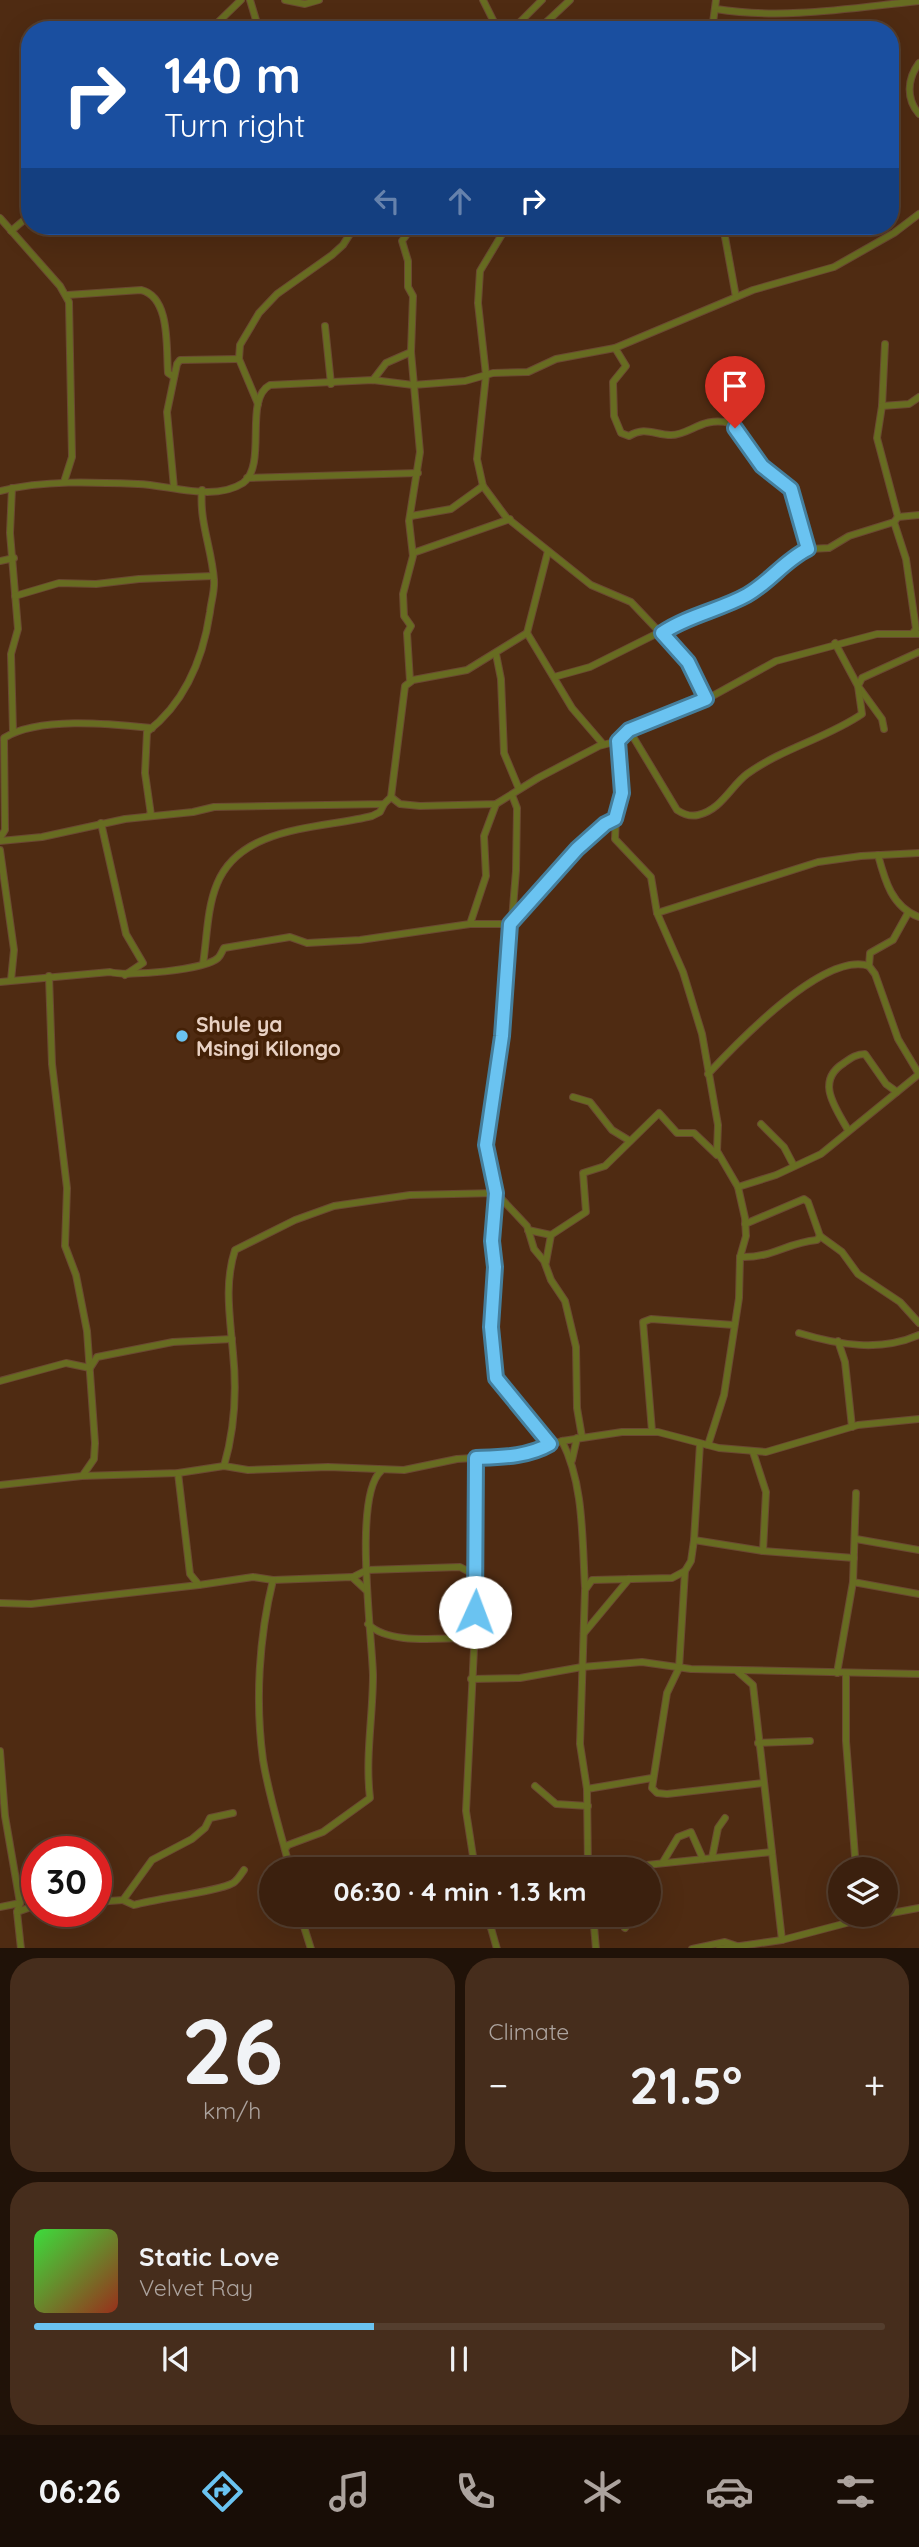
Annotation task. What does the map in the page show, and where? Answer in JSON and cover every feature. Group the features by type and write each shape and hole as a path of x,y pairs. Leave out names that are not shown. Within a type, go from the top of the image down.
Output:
{"street":[{"path":"220,21 242,0"},
{"path":"250,0 256,21"},
{"path":"285,0 305,4 319,0"},
{"path":"484,0 494,21"},
{"path":"521,21 542,0"},
{"path":"548,21 570,0"},
{"path":"714,21 716,0"},
{"path":"716,9 742,13 792,14 919,1"},
{"path":"919,63 909,86 910,101 919,114"},
{"path":"899,229 919,214"},
{"path":"0,218 67,295 72,434 71,463 64,482"},
{"path":"11,231 21,223"},
{"path":"258,404 239,359 240,345 259,313 282,288 313,270 343,246 350,235"},
{"path":"203,964 216,886 236,855 294,830 372,816 380,813 391,797 405,688 410,681 407,633 411,626 404,616 403,598 413,553 409,536 420,441 411,352 413,296 408,287 408,264 402,241 406,235"},
{"path":"502,235 480,271 478,303 486,375 477,459 483,486 506,517 548,551 592,585 631,602 688,662 706,699"},
{"path":"725,235 736,297"},
{"path":"247,478 253,462 258,404 262,390 270,384 331,384 373,380 413,385 528,372 556,359 615,348 736,297 834,267 890,235"},
{"path":"67,295 141,290 152,295 162,311 168,373 174,377"},
{"path":"325,326 331,384"},
{"path":"391,797 400,804 420,806 496,804 603,744 618,741 629,730 706,699 776,661 835,643 877,634 916,634 908,571 877,438 882,406 885,344"},
{"path":"615,348 626,366 612,382 614,416 621,433 629,436 653,430 673,435 704,423 730,423 762,466 791,489 808,549"},
{"path":"373,380 386,363 411,352"},
{"path":"174,488 167,412 180,360 239,359"},
{"path":"882,406 906,405 919,397"},
{"path":"0,491 64,482 136,484 202,491 232,487 247,478 418,473"},
{"path":"411,516 451,509 483,486"},
{"path":"0,840 5,830 1,783 3,740 7,735 11,654 18,633 10,533 12,488"},
{"path":"148,816 151,815 145,773 147,732 176,703 191,679 205,643 214,576 201,517 202,491"},
{"path":"554,677 590,667 685,620 750,594 787,561 808,549 829,548 849,536 896,519 919,515"},
{"path":"413,553 511,519"},
{"path":"410,681 467,670 527,633 548,551"},
{"path":"0,561 14,558"},
{"path":"15,596 59,583 96,584 214,576"},
{"path":"527,633 572,708 603,744"},
{"path":"835,643 858,686 882,719 884,729"},
{"path":"629,730 677,810 686,815 698,815 726,798 743,778 773,757 860,716 863,712 858,686 862,678 919,652"},
{"path":"496,654 501,679 504,753 519,789"},
{"path":"7,735 48,725 152,728"},
{"path":"618,741 622,793 614,834 617,843 651,877 657,914 683,972 700,1024 718,1125 718,1156"},
{"path":"512,795 517,808 518,846 501,1043 486,1145 496,1193 492,1241 495,1267 491,1327 496,1378 550,1444"},
{"path":"0,840 222,806 384,804"},
{"path":"470,924 486,876 484,836 496,804"},
{"path":"0,982 110,972 124,976 203,964 218,958 224,948 240,944 257,945 290,937 307,943 360,940 470,924 510,924 577,849 605,824 615,819"},
{"path":"102,823 126,934 143,963 124,976"},
{"path":"0,850 14,950 10,980"},
{"path":"657,914 818,862 919,853"},
{"path":"878,855 892,895 908,914 919,917"},
{"path":"738,1187 821,1154 918,1075 898,1039 869,966 870,953 893,940 908,914"},
{"path":"708,1074 776,1006 829,974 860,964 869,966"},
{"path":"49,976 52,1064 67,1188 65,1246 76,1275 90,1368 94,1460 82,1476"},
{"path":"848,1130 828,1093 830,1075 837,1067 858,1054 864,1054 886,1084 897,1092"},
{"path":"573,1097 590,1102 612,1130 630,1141"},
{"path":"528,1230 551,1235 586,1212 583,1173 605,1166 662,1113 677,1133 694,1133 718,1156 738,1187 746,1224 740,1257 739,1298 724,1395 704,1444 694,1541 691,1561 685,1571 679,1668 667,1693 652,1778 653,1790 667,1794 763,1783"},
{"path":"761,1124 784,1147 794,1166"},
{"path":"496,1193 505,1205 521,1217 534,1249 546,1264 551,1280 562,1293 575,1338 580,1438 572,1463"},
{"path":"224,1466 234,1431 228,1282 234,1253 240,1246 311,1213 334,1206 410,1195 496,1193"},
{"path":"746,1224 804,1199 808,1202 820,1236 842,1252 858,1274 900,1303 919,1323"},
{"path":"546,1264 551,1235"},
{"path":"740,1257 773,1255 789,1244 817,1240 820,1236"},
{"path":"652,1431 643,1322 651,1319 734,1325"},
{"path":"799,1333 825,1341 885,1346 919,1335"},
{"path":"90,1368 97,1357 116,1352 173,1342 232,1339"},
{"path":"838,1340 845,1362 852,1427"},
{"path":"0,1381 66,1363 90,1368"},
{"path":"0,1485 82,1476 178,1473 224,1466 259,1471 308,1467 381,1471 413,1469 476,1458 520,1455 538,1451 550,1444 580,1438 652,1431 704,1444 753,1452 788,1447 852,1427 919,1419"},
{"path":"562,1441 572,1463 578,1494 585,1590 580,1744 587,1789 588,1857"},
{"path":"753,1452 766,1492 762,1551"},
{"path":"473,1857 467,1811 472,1638 477,1576 476,1458"},
{"path":"285,1849 288,1845 323,1832 365,1805 370,1798 366,1764 373,1675 366,1590 370,1483 381,1471"},
{"path":"178,1473 190,1574 199,1585"},
{"path":"837,1673 853,1582 856,1493"},
{"path":"856,1539 919,1550"},
{"path":"694,1541 762,1551 854,1558"},
{"path":"0,1602 31,1604 253,1577 273,1580 352,1577 367,1570 460,1567 477,1576"},
{"path":"585,1590 593,1580 672,1578 685,1571"},
{"path":"183,1587 190,1574"},
{"path":"352,1577 366,1590"},
{"path":"583,1634 629,1578"},
{"path":"273,1580 262,1624 262,1739 271,1797 287,1857"},
{"path":"853,1582 919,1594"},
{"path":"368,1624 383,1634 434,1640 472,1638"},
{"path":"471,1679 520,1678 582,1667 642,1662 679,1668 919,1674"},
{"path":"762,1669 753,1685 782,1940"},
{"path":"735,1670 753,1685"},
{"path":"846,1673 846,1741 855,1857"},
{"path":"758,1744 810,1741"},
{"path":"0,1752 5,1816 20,1903 17,1912 21,1948"},
{"path":"587,1789 652,1778"},
{"path":"535,1786 556,1804 588,1806"},
{"path":"123,1900 152,1860 192,1839 205,1828 210,1818 233,1813"},
{"path":"712,1858 718,1828 725,1818"},
{"path":"663,1862 678,1837 691,1832 703,1859"},
{"path":"663,1862 772,1852"},
{"path":"112,1901 123,1900 134,1905 163,1897 219,1888 235,1882 244,1870"},
{"path":"0,1907 20,1903"},
{"path":"898,1912 919,1908"},
{"path":"17,1912 21,1911"},
{"path":"719,1948 782,1940 828,1926"},
{"path":"304,1927 311,1948"},
{"path":"491,1927 497,1948"},
{"path":"594,1927 596,1948"},
{"path":"692,1948 725,1942 737,1946"}],"place":[{"name":"Shule ya Msingi Kilongo","path":"182,1036"}],"route":[{"path":"475,1612 476,1458 520,1455 538,1451 550,1444 496,1378 492,1346 495,1267 492,1241 496,1193 494,1172 486,1145 499,1064 510,924 577,849 605,824 615,819 622,793 622,762 618,741 629,730 706,699 688,662 662,633 707,610 750,594 787,561 808,549 791,489 762,466 735,428"}]}
